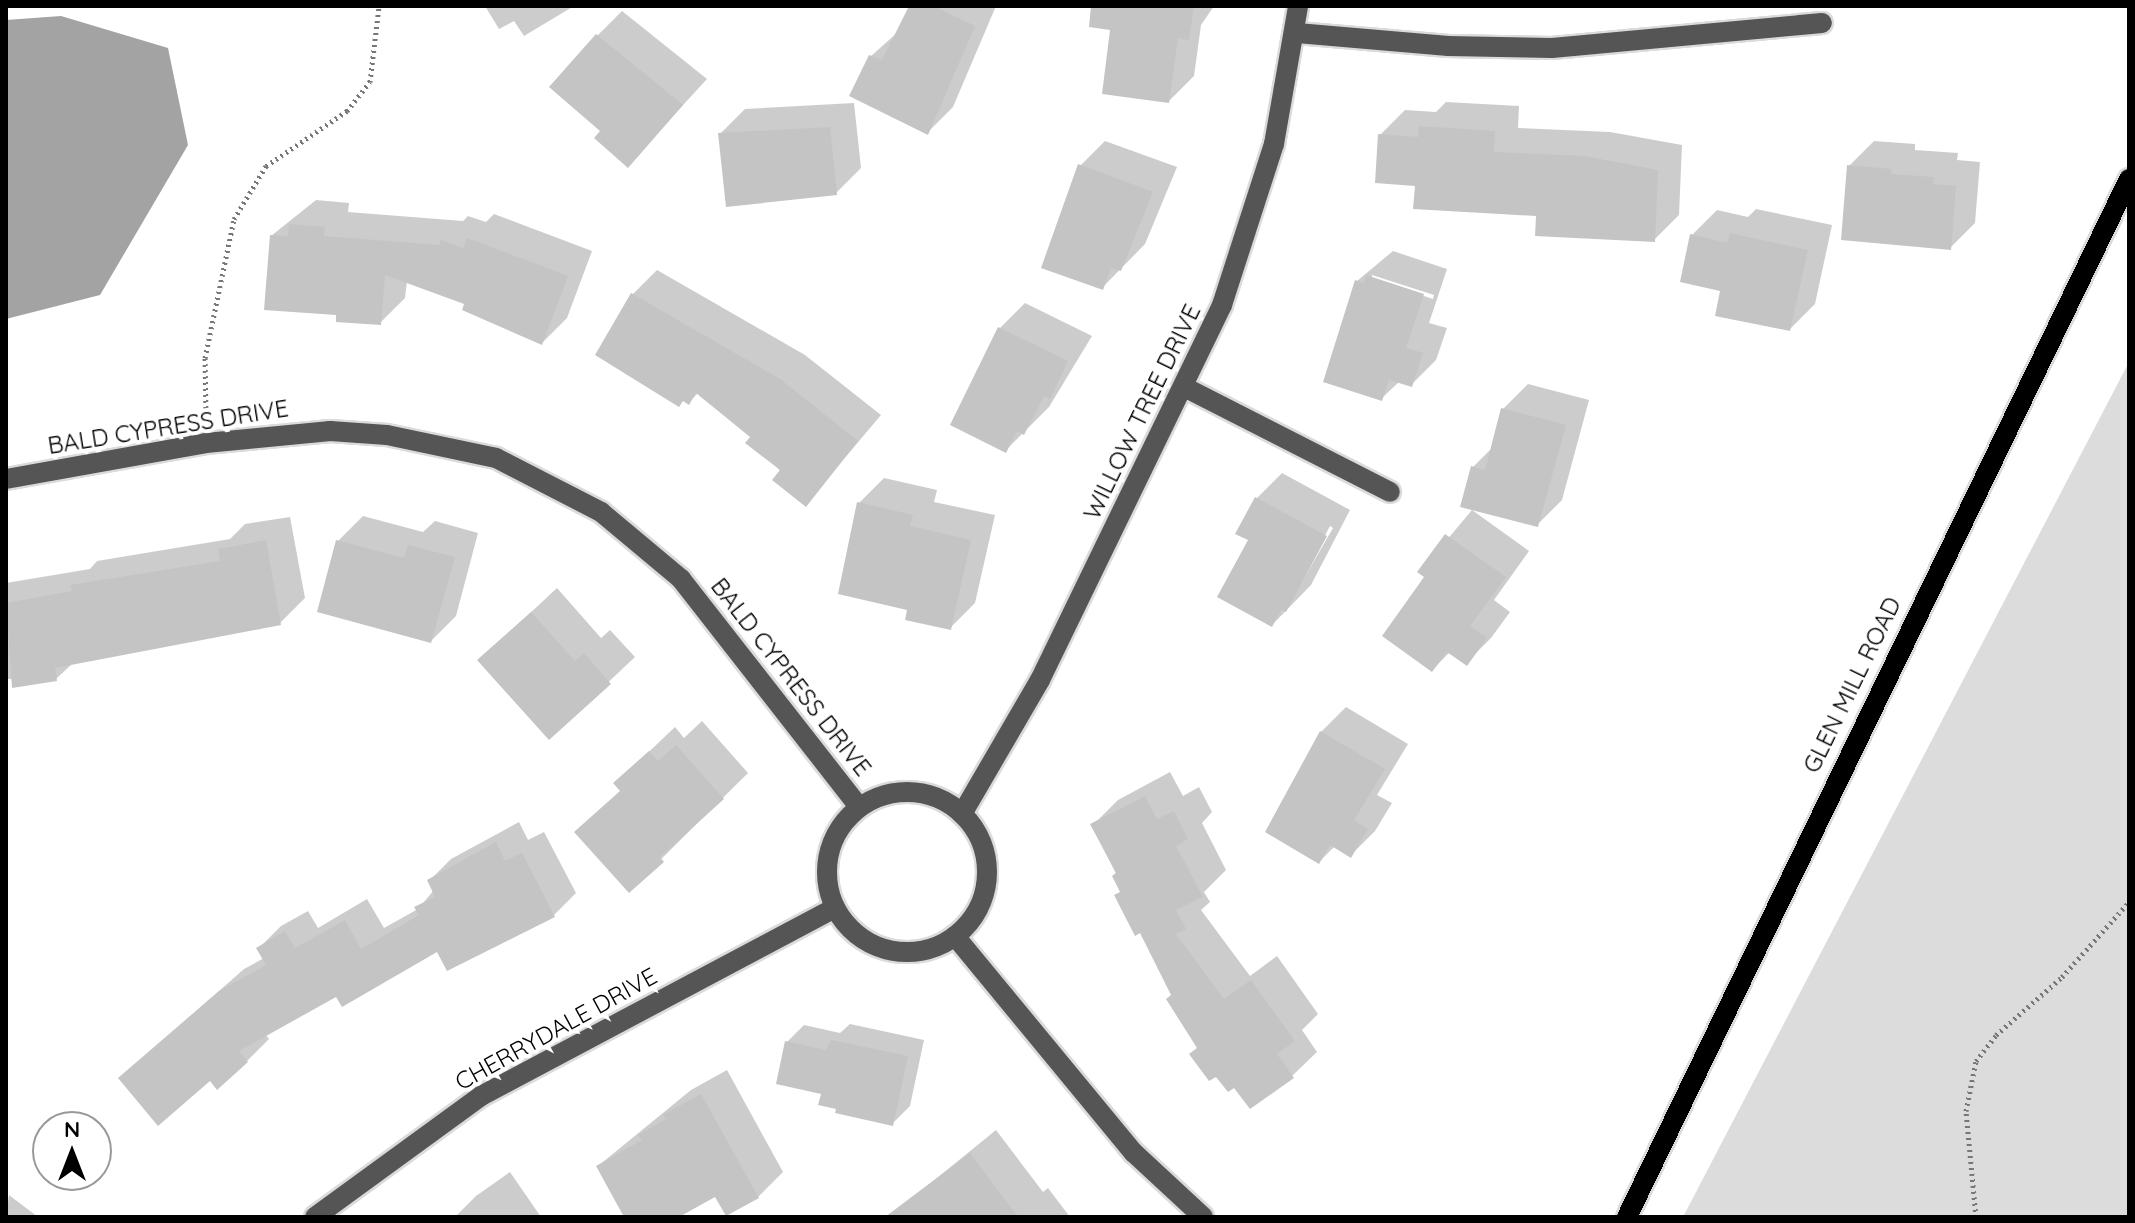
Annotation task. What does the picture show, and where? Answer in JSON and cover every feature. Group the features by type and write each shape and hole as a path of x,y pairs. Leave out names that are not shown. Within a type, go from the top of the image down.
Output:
{"main road":[{"name":"GLEN MILL ROAD","path":"1627,1217 2127,188"}],"street":[{"name":"WILLOW TREE DRIVE","path":"962,814 1040,680 1184,387 1242,251 1274,144 1297,33 1298,6"},
{"path":"1297,33 1448,46 1552,48 1822,23"},
{"path":"1184,387 1390,492"},
{"name":"BALD CYPRESS DRIVE","path":"6,479 206,443 330,431 387,435 496,458 548,481 611,519 681,579 859,807"},
{"path":"912,792 939,798 962,814 981,843 987,876 983,900 955,936 930,948 889,949 852,930 835,908 827,876 832,842 859,807 884,795 912,792"},
{"name":"CHERRYDALE DRIVE","path":"315,1217 481,1096 835,908"},
{"path":"955,936 1134,1153 1203,1217"}],"path":[{"path":"206,443 205,358 234,219 266,166 347,111 370,82 379,6"},
{"path":"1976,1217 1966,1111 1976,1061 1996,1035 2069,970 2129,902"}],"shaded area":[{"path":"61,16 168,48 188,145 100,295 6,319 6,20"},
{"path":"2129,362 2129,1217 1683,1217"}],"building":[{"path":"909,6 934,6 975,26 928,135 849,96 869,55 882,60"},
{"path":"1091,6 1194,6 1189,40 1178,38 1169,103 1102,94 1110,30 1089,27"},
{"path":"596,34 683,105 628,168 594,138 600,131 549,87"},
{"path":"1419,126 1495,131 1494,152 1584,156 1658,170 1655,242 1535,236 1536,216 1413,209 1415,186 1375,183 1378,134 1418,137"},
{"path":"830,127 837,195 726,207 718,133"},
{"path":"1078,164 1153,192 1121,271 1111,268 1103,290 1041,268"},
{"path":"1847,165 1891,169 1891,174 1934,177 1933,184 1956,186 1951,250 1841,240"},
{"path":"289,224 325,227 324,236 439,245 441,240 463,248 467,238 568,276 542,345 462,310 464,304 385,275 381,325 336,322 336,315 264,310 270,235 288,236"},
{"path":"1730,233 1808,250 1790,331 1715,316 1720,291 1680,282 1690,234 1727,243"},
{"path":"1366,275 1424,294 1406,348 1423,353 1412,387 1389,380 1382,401 1323,382 1355,280 1364,283"},
{"path":"631,293 780,379 858,441 806,507 772,480 780,470 745,443 750,437 696,393 689,405 683,401 679,407 595,355"},
{"path":"998,327 1068,361 1050,399 1044,396 1024,435 1017,431 1006,453 950,425"},
{"path":"1501,408 1566,425 1538,527 1460,507 1471,466 1485,470"},
{"path":"1255,497 1327,536 1286,612 1281,610 1272,627 1217,597 1248,540 1235,534"},
{"path":"857,502 913,515 910,526 971,540 951,630 905,620 907,610 838,594"},
{"path":"1445,534 1506,577 1470,626 1487,638 1467,666 1447,652 1432,672 1382,636 1424,577 1417,572"},
{"path":"266,540 281,625 55,668 57,681 12,688 6,603 72,591 70,585 220,561 218,549"},
{"path":"336,540 404,558 408,545 455,557 431,643 317,612"},
{"path":"531,612 575,661 584,653 611,684 549,740 477,660"},
{"path":"1320,731 1385,769 1354,820 1368,829 1351,858 1330,845 1319,864 1265,832"},
{"path":"676,745 724,799 660,857 664,862 629,893 574,832 620,791 613,783 649,751 658,761"},
{"path":"1145,796 1157,819 1174,811 1188,839 1176,846 1203,897 1176,910 1186,929 1176,934 1224,999 1251,980 1295,1041 1277,1054 1294,1078 1250,1109 1234,1088 1228,1092 1216,1077 1209,1081 1189,1054 1197,1048 1166,999 1171,995 1140,933 1135,936 1114,895 1120,892 1112,876 1116,873 1090,824"},
{"path":"496,842 505,861 522,853 555,917 447,971 437,952 342,1007 336,997 239,1051 248,1062 217,1090 210,1081 158,1126 118,1078 219,991 266,965 256,948 285,931 295,948 345,920 361,949 419,915 414,907 435,897 427,880"},
{"path":"831,1040 908,1056 893,1126 835,1113 836,1109 818,1105 821,1094 776,1084 785,1041 826,1050"},
{"path":"701,1094 759,1198 726,1216 715,1197 679,1217 624,1217 596,1166 642,1140 638,1135 666,1119 663,1115"},
{"path":"970,1153 1018,1217 885,1217"}]}
